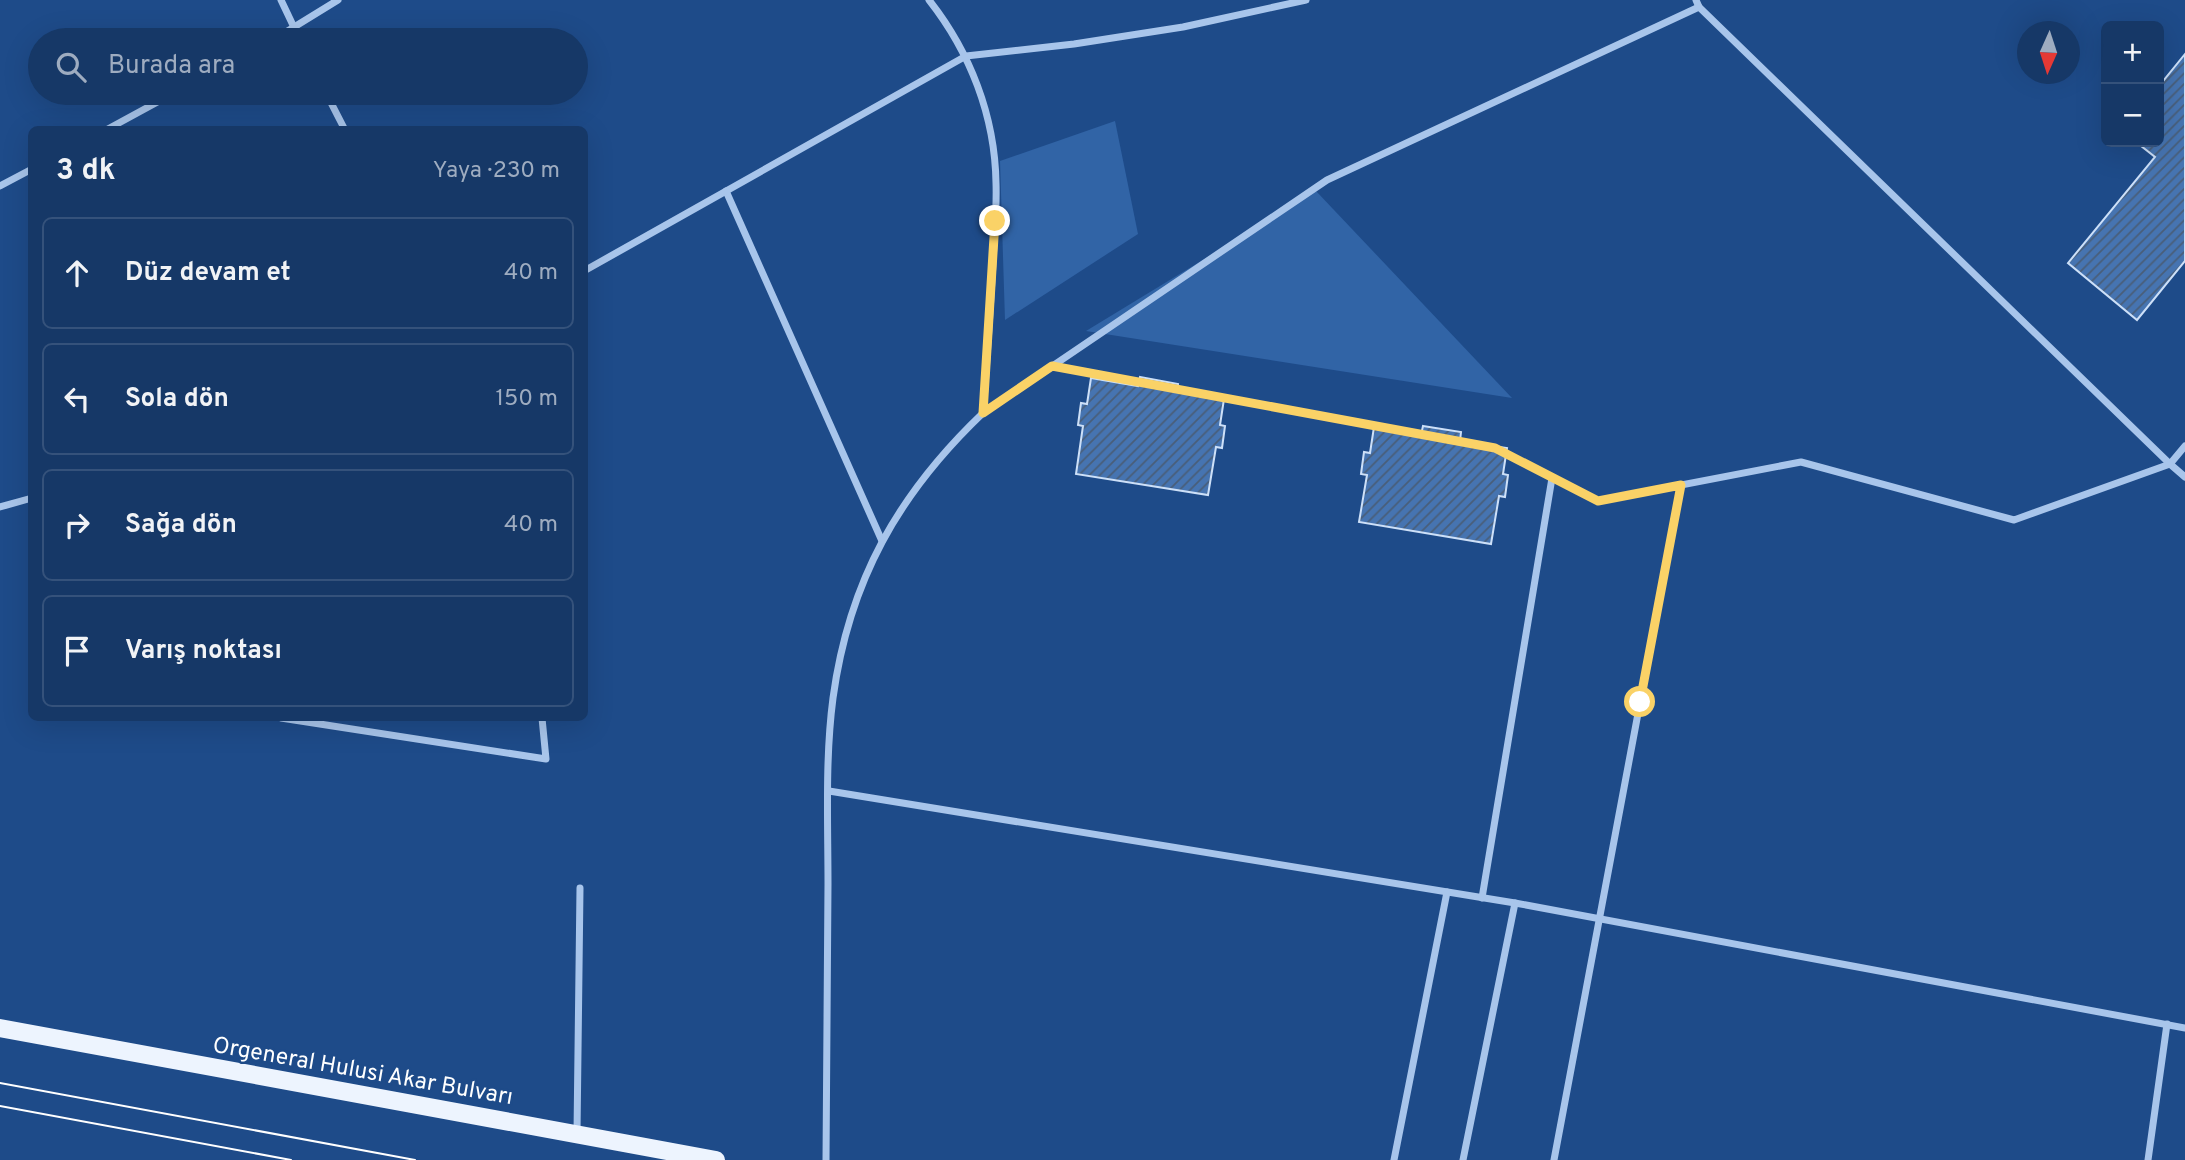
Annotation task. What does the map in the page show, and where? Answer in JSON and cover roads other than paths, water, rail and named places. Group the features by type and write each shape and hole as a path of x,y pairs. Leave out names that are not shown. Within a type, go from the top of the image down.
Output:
{"main road":[{"name":"Orgeneral Hulusi Akar Bulvarı","path":"0,1028 716,1160"}],"street":[{"path":"281,0 294,28"},
{"path":"296,28 338,0"},
{"path":"929,0 966,56 984,104 993,143 996,182 983,413"},
{"path":"588,269 966,56 1074,44 1169,29 1307,0"},
{"path":"826,1160 832,700 839,659 853,608 882,541 926,472 953,441 983,413 1327,180 1698,3 2185,477"},
{"path":"113,126 152,105"},
{"path":"332,105 343,126"},
{"path":"0,186 28,171"},
{"path":"726,191 882,541"},
{"path":"1052,366 1495,448 1598,501 1801,462 2014,520 2170,464 2185,446"},
{"path":"1482,898 1552,478"},
{"path":"1555,1160 1681,485"},
{"path":"0,508 28,499"},
{"path":"300,721 546,759 542,721"},
{"path":"829,791 1515,903 2185,1028"},
{"path":"577,1134 580,888"},
{"path":"1394,1160 1447,892"},
{"path":"1463,1160 1515,903"},
{"path":"2148,1160 2167,1024"}],"tram line":[{"path":"0,1083 415,1160"},
{"path":"0,1106 291,1160"}]}
